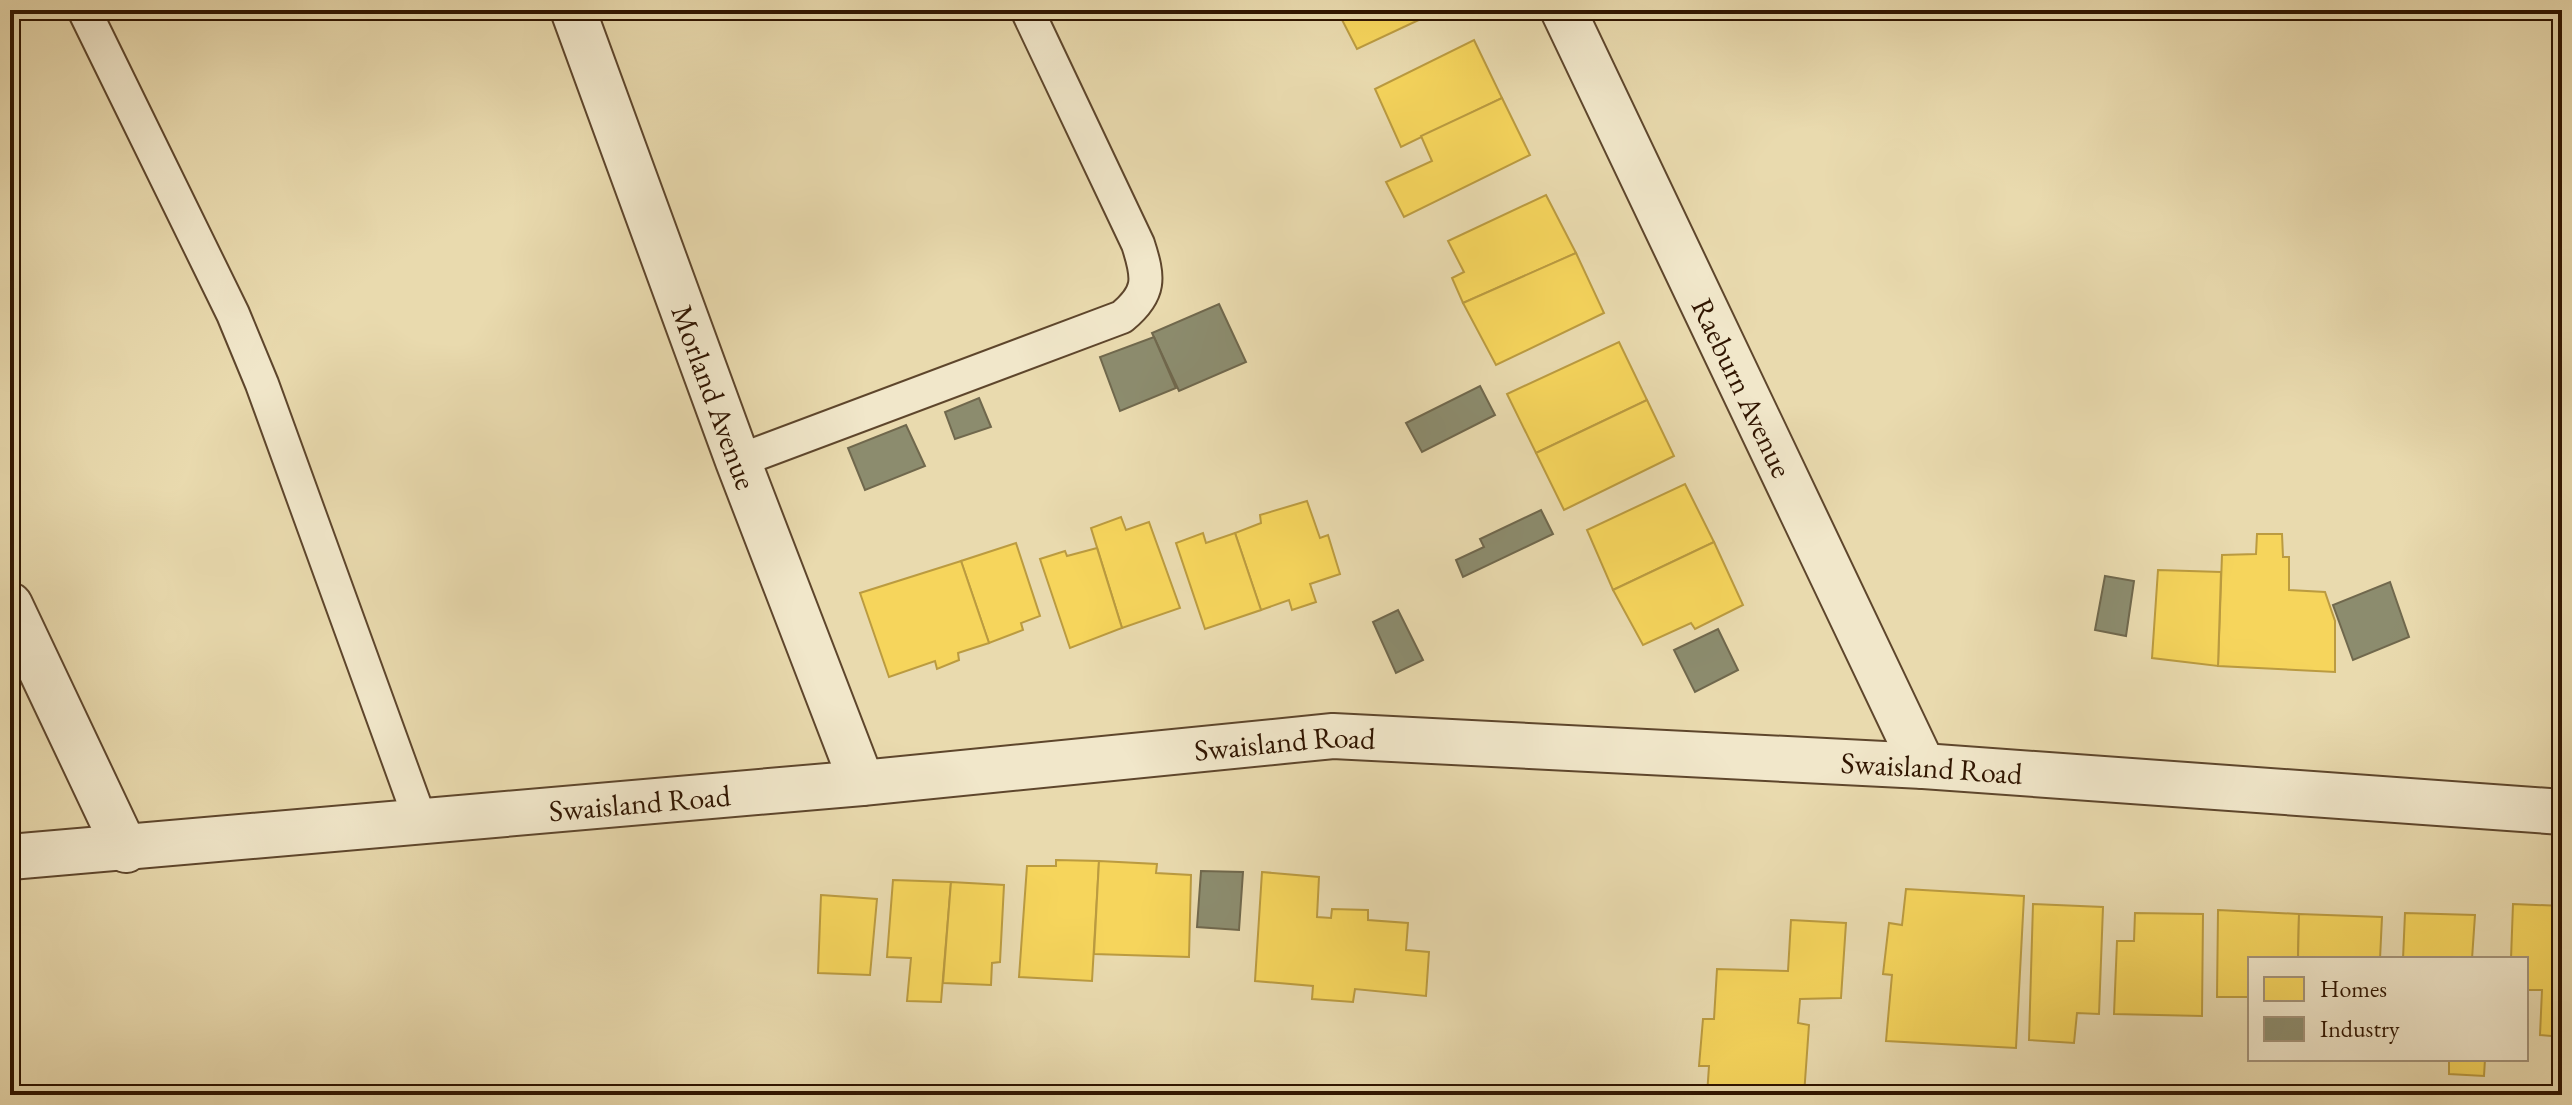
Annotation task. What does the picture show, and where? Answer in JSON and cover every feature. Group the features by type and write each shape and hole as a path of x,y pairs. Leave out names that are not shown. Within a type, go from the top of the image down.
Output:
{"street":[{"name":"Morland Avenue","path":"573,10 738,461 862,783"},
{"name":"Raeburn Avenue","path":"1563,10 1923,766"},
{"path":"10,605 126,850"},
{"name":"Swaisland Road","path":"10,857 126,850 862,783 1333,736 1923,766 2562,812"}],"lane":[{"path":"84,10 233,314 262,384 421,822"},
{"path":"738,461 1122,317 1140,302 1147,273 1138,244 1027,10"}],"building: Homes":[{"path":"1349,10 1440,10 1357,49 1339,14"},
{"path":"1474,40 1502,98 1401,147 1375,89"},
{"path":"1502,98 1530,155 1404,217 1386,182 1432,161 1421,136"},
{"path":"1546,195 1576,253 1463,303 1452,278 1464,272 1448,241"},
{"path":"1576,253 1604,313 1496,365 1463,303"},
{"path":"1619,342 1647,400 1536,453 1507,394"},
{"path":"1647,400 1674,456 1564,510 1536,453"},
{"path":"1685,484 1714,542 1613,590 1587,530"},
{"path":"1307,501 1320,538 1328,535 1340,574 1310,584 1316,602 1292,610 1289,600 1261,610 1235,533 1261,523 1260,515"},
{"path":"1121,517 1126,530 1149,522 1180,608 1122,628 1091,528"},
{"path":"1203,533 1206,543 1235,533 1261,610 1205,629 1176,543"},
{"path":"2257,534 2282,534 2283,557 2289,557 2289,590 2325,592 2335,621 2335,672 2218,666 2222,555 2256,554"},
{"path":"1714,542 1743,605 1695,629 1691,623 1643,645 1613,590"},
{"path":"1016,543 1040,616 1021,623 1023,630 989,643 961,561"},
{"path":"1097,548 1122,628 1070,648 1040,559 1065,551 1067,556"},
{"path":"961,561 989,643 958,653 959,660 937,669 935,661 889,677 860,593"},
{"path":"2158,570 2221,572 2218,666 2152,658"},
{"path":"1056,860 1099,861 1092,981 1019,977 1027,866 1056,866"},
{"path":"1099,861 1157,864 1156,873 1191,875 1189,957 1094,954"},
{"path":"1262,872 1319,877 1317,917 1331,918 1332,909 1368,910 1368,920 1408,923 1406,950 1429,952 1426,996 1355,989 1353,1002 1312,999 1313,986 1255,981"},
{"path":"893,880 951,882 941,1002 907,1001 911,958 887,957"},
{"path":"951,882 1004,885 1000,962 992,963 991,985 943,983"},
{"path":"1906,889 2024,896 2016,1048 1886,1041 1892,975 1883,974 1889,923 1902,925"},
{"path":"821,895 877,899 870,975 818,973"},
{"path":"2033,904 2103,907 2099,1014 2077,1013 2074,1043 2029,1040"},
{"path":"2513,904 2562,906 2562,1037 2540,1035 2542,990 2528,990 2528,957 2511,957"},
{"path":"2218,910 2299,914 2298,957 2248,957 2248,997 2217,997"},
{"path":"2135,913 2203,914 2202,1016 2114,1014 2117,941 2134,941"},
{"path":"2405,913 2475,915 2472,957 2403,957"},
{"path":"2299,914 2382,917 2380,957 2298,957"},
{"path":"1791,920 1846,923 1841,998 1800,999 1798,1023 1809,1025 1804,1095 1707,1095 1709,1066 1699,1066 1703,1019 1714,1019 1717,969 1788,971"},
{"path":"2449,1061 2485,1061 2484,1076 2449,1074"}],"building: Industry":[{"path":"1219,304 1246,362 1179,391 1152,333"},
{"path":"1154,337 1176,388 1120,411 1100,357"},
{"path":"1480,386 1495,415 1422,452 1406,423"},
{"path":"979,398 991,427 955,439 945,412"},
{"path":"906,425 925,466 865,490 848,448"},
{"path":"1541,510 1553,534 1463,577 1456,560 1484,547 1480,539"},
{"path":"2105,576 2134,581 2126,636 2095,630"},
{"path":"2390,582 2409,637 2353,660 2333,605"},
{"path":"1398,610 1423,660 1396,673 1373,622"},
{"path":"1718,629 1738,670 1695,692 1674,650"},
{"path":"1201,871 1243,872 1239,930 1197,927"}]}
